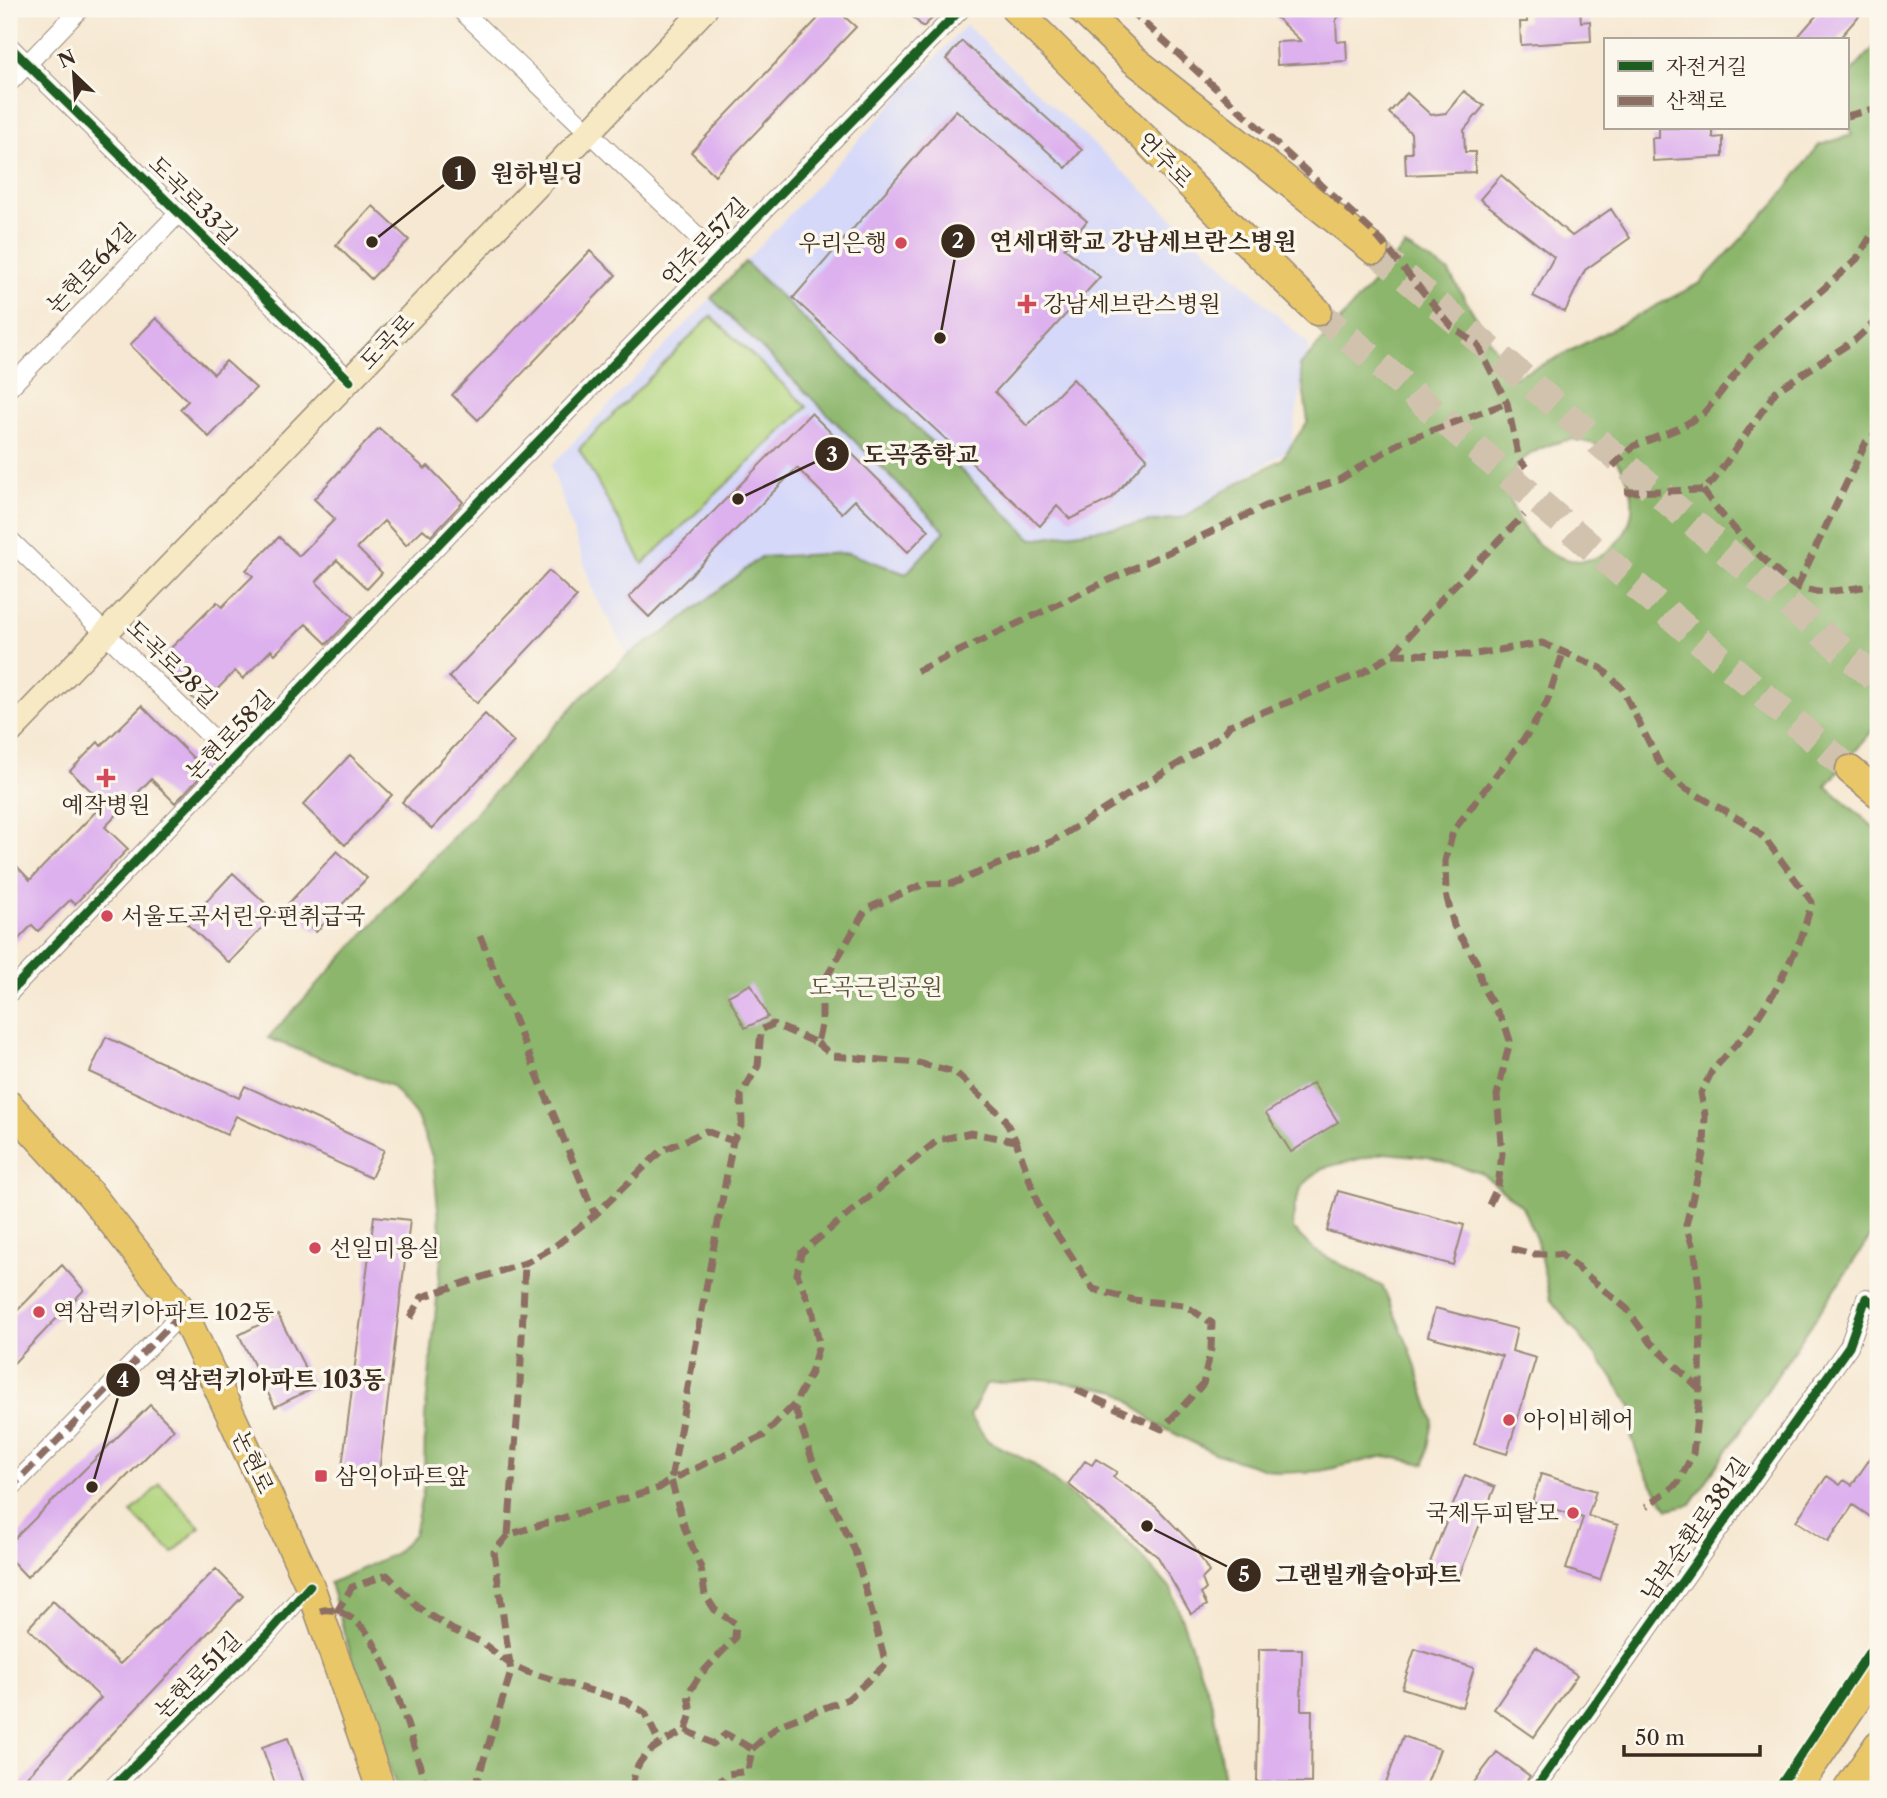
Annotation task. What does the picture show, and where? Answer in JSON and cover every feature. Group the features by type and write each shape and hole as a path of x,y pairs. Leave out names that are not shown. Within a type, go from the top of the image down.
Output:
{"main road":[{"name":"도곡로","path":"9,733 705,9"},
{"name":"언주로","path":"1015,9 1100,92 1230,228 1317,311"},
{"path":"1081,9 1133,59 1374,250"},
{"path":"1850,769 1878,793"},
{"name":"논현로","path":"9,1105 91,1195 183,1312 310,1586 381,1789"},
{"path":"1796,1789 1878,1668"},
{"path":"1848,1789 1878,1745"}],"street":[{"path":"9,83 80,9"},
{"path":"460,9 718,256"},
{"name":"언주로57길","path":"478,503 961,9"},
{"name":"도곡로33길","path":"9,46 350,381"},
{"name":"논현로64길","path":"9,388 179,213"},
{"name":"논현로58길","path":"9,993 478,503"},
{"name":"도곡로28길","path":"9,539 234,759"},
{"name":"남부순환로381길","path":"1535,1789 1849,1346 1866,1298 1878,1306"},
{"path":"9,1490 183,1312"},
{"name":"논현로51길","path":"111,1789 268,1634 310,1586"}],"shaded area":[{"name":"강남세브란스병원","path":"966,25 1309,345 1290,448 1185,517 1032,539 745,262"},
{"path":"711,298 945,531 906,574 849,553 668,630 628,655 595,595 551,466"}],"green space":[{"name":"도곡근린공원","path":"1878,43 1878,724 1826,786 1878,831 1878,1225 1691,1504 1668,1509 1642,1467 1631,1435 1632,1408 1609,1372 1550,1299 1537,1241 1522,1206 1481,1173 1428,1157 1384,1153 1322,1168 1302,1186 1294,1208 1293,1229 1314,1250 1383,1287 1411,1352 1433,1420 1425,1464 1385,1456 1321,1471 1279,1473 1214,1453 1157,1425 1118,1391 1043,1379 986,1384 970,1416 988,1441 1032,1463 1128,1542 1171,1589 1213,1707 1224,1781 1217,1789 397,1789 363,1697 330,1583 394,1554 414,1534 424,1486 425,1417 442,1249 433,1159 417,1117 392,1086 268,1038 580,699 628,655 668,630 761,557 849,553 906,574 945,531 711,298 745,262 1032,539 1185,517 1227,489 1281,460 1308,421 1300,366 1405,246 1448,271 1512,377 1547,363 1700,283 1777,201 1819,145 1852,135 1848,125 1848,76","holes":["1572,439 1595,445 1609,453 1624,472 1632,497 1630,522 1624,533 1606,552 1587,560 1567,559 1548,551 1532,538 1519,521 1511,502 1510,482 1518,464 1544,447"]},
{"path":"711,316 807,407 643,564 579,449"},
{"path":"160,1484 200,1527 173,1553 131,1513"}],"building":[{"path":"827,9 836,9 856,27 715,175 691,152"},
{"path":"905,9 942,9 923,27"},
{"path":"1267,9 1345,9 1336,20 1337,42 1346,41 1347,61 1277,65 1276,42 1301,41"},
{"path":"1527,9 1580,9 1581,22 1590,21 1591,41 1521,45 1520,22 1527,22"},
{"path":"1822,9 1865,9 1840,38 1797,38"},
{"path":"962,41 1082,150 1066,168 946,59"},
{"path":"1464,91 1484,106 1464,130 1465,152 1475,152 1475,172 1406,175 1405,153 1412,153 1411,133 1389,113 1407,93 1431,115 1446,113"},
{"path":"956,110 1087,221 1064,248 1100,277 995,392 1027,426 1073,379 1147,458 1111,499 1070,519 1057,506 1040,526 793,298"},
{"path":"1659,130 1713,130 1713,138 1723,137 1723,157 1653,161 1652,138 1659,138"},
{"path":"1501,175 1572,236 1611,209 1630,238 1585,270 1565,312 1533,296 1554,257 1480,199"},
{"path":"373,206 409,240 371,279 336,245"},
{"path":"590,251 616,275 478,420 452,395"},
{"path":"156,318 214,374 226,361 256,388 209,437 180,409 188,401 130,345"},
{"path":"811,413 929,530 908,552 855,500 842,513 797,468 649,617 629,597"},
{"path":"379,428 425,469 428,466 463,502 431,536 423,529 406,545 384,521 357,548 382,573 367,589 337,560 316,582 353,617 327,644 306,624 275,654 271,650 243,679 235,671 201,706 157,662 217,602 222,607 253,576 246,570 279,537 299,556 335,519 314,499"},
{"path":"549,571 577,597 477,703 449,677"},
{"path":"142,706 206,771 175,803 151,779 105,827 128,849 75,904 70,900 38,931 32,925 9,949 9,858 30,880 104,803 70,771 98,742 101,746"},
{"path":"485,714 514,742 432,829 402,802"},
{"path":"350,755 392,795 345,845 303,805"},
{"path":"337,851 367,878 316,932 287,905"},
{"path":"233,873 276,913 229,963 186,923"},
{"path":"751,984 768,1017 745,1028 728,996"},
{"path":"106,1037 239,1098 245,1086 384,1150 371,1178 236,1116 227,1135 90,1072"},
{"path":"1313,1083 1338,1122 1291,1152 1266,1113"},
{"path":"1338,1191 1464,1225 1453,1265 1327,1231"},
{"path":"374,1216 410,1220 379,1472 342,1467"},
{"name":"역삼럭키아파트 102동","path":"62,1265 84,1290 9,1368 9,1319"},
{"path":"1435,1308 1517,1329 1512,1351 1536,1358 1507,1454 1474,1444 1502,1356 1428,1336"},
{"path":"278,1315 315,1387 275,1407 239,1335"},
{"path":"150,1405 174,1429 27,1577 9,1558 9,1544"},
{"path":"1878,1447 1878,1522 1853,1505 1828,1542 1796,1521 1827,1476 1840,1485 1844,1480 1852,1485"},
{"path":"1096,1459 1117,1472 1113,1477 1156,1507 1194,1546 1209,1572 1202,1579 1206,1589 1201,1594 1207,1605 1191,1614 1158,1557 1068,1484 1085,1461 1092,1465"},
{"path":"1541,1474 1596,1491 1588,1516 1618,1525 1600,1580 1566,1569 1583,1518 1532,1502"},
{"path":"1465,1475 1495,1487 1457,1581 1427,1570"},
{"path":"216,1569 243,1596 60,1789 15,1789 101,1698 28,1628 53,1601 120,1664"},
{"path":"1536,1647 1577,1675 1534,1737 1494,1709"},
{"path":"1259,1649 1302,1649 1301,1710 1312,1710 1311,1783 1257,1782"},
{"path":"1415,1649 1474,1668 1462,1707 1402,1688"},
{"path":"1403,1736 1440,1749 1425,1789 1384,1789"},
{"path":"288,1738 306,1789 277,1789 262,1747"},
{"path":"1497,1752 1530,1776 1521,1789 1469,1789"}],"tunnel":[{"path":"1374,250 1878,681"},
{"path":"1317,311 1850,770"}],"marked path":[{"path":"1129,9 1374,233 1452,327 1478,345 1507,403 1519,459 1526,467"},
{"path":"1848,116 1878,108"},
{"path":"1613,466 1634,446 1680,428 1704,413 1756,349 1857,259 1878,224"},
{"path":"1625,492 1703,490 1714,480 1776,391 1855,340 1878,319"},
{"path":"917,671 1272,503 1339,480 1401,442 1507,403"},
{"path":"1797,587 1866,442 1878,433"},
{"path":"1703,490 1747,543 1797,587 1827,591 1878,585"},
{"path":"478,1789 476,1785 511,1672 494,1552 508,1535 659,1488 671,1480 733,1141 742,1124 741,1095 758,1066 761,1030 773,1024 817,1043 822,1021 822,985 866,909 924,884 954,883 1053,841 1194,754 1222,735 1230,725 1362,673 1393,654 1446,594 1524,515"},
{"path":"1393,654 1469,655 1542,643 1601,668 1621,687 1662,768 1683,787 1751,826 1766,840 1812,902 1801,939 1775,991 1750,1029 1712,1071 1701,1093 1705,1115 1704,1150 1686,1225 1695,1254 1701,1305 1700,1389 1693,1454 1678,1483 1646,1507"},
{"path":"1489,1205 1498,1186 1502,1154 1497,1095 1510,1041 1505,1025 1483,988 1476,961 1454,926 1446,894 1445,861 1453,831 1530,731 1547,702 1564,650"},
{"path":"480,936 595,1215"},
{"path":"817,1043 833,1056 918,1063 955,1072 1004,1118 1016,1141 1039,1207 1093,1289 1134,1300 1184,1305 1212,1323 1211,1349 1203,1384 1162,1429 1076,1390"},
{"path":"410,1318 422,1297 525,1263 554,1247 595,1215 661,1151 706,1131 733,1141"},
{"path":"686,1730 691,1713 688,1694 700,1675 735,1638 736,1624 715,1610 705,1595 701,1568 685,1529 671,1480 763,1436 794,1405 811,1373 819,1344 812,1309 797,1274 801,1253 938,1140 971,1133 1016,1141"},
{"path":"1512,1249 1534,1254 1561,1254 1627,1309 1651,1343 1700,1389"},
{"path":"508,1535 520,1384 525,1263"},
{"path":"9,1490 183,1312"},
{"path":"752,1749 779,1725 848,1699 886,1664 855,1551 814,1465 794,1405"},
{"path":"336,1613 352,1587 387,1575 420,1609 453,1630 481,1642 510,1664 527,1672 626,1701 645,1713 660,1744"},
{"path":"320,1611 334,1610 348,1616 370,1637 396,1691 427,1789"},
{"path":"633,1789 634,1777 642,1759 657,1746 686,1730 713,1744 726,1734 752,1749 748,1771 727,1774 713,1789"}],"cycle path":[{"path":"9,993 478,503 961,9"},
{"path":"9,46 350,381"},
{"path":"1535,1789 1849,1346 1866,1298 1878,1306"},
{"path":"111,1789 268,1634 310,1586"},
{"path":"1778,1789 1878,1639"}],"place":[{"name":"원하빌딩","path":"372,242"},
{"name":"우리은행","path":"901,243"},
{"name":"강남세브란스병원","path":"1027,304"},
{"name":"연세대학교 강남세브란스병원","path":"940,338"},
{"name":"도곡중학교","path":"738,499"},
{"name":"예작병원","path":"106,778"},
{"name":"서울도곡서린우편취급국","path":"107,916"},
{"name":"선일미용실","path":"315,1248"},
{"name":"역삼럭키아파트 102동","path":"39,1312"},
{"name":"아이비헤어","path":"1509,1420"},
{"name":"삼익아파트앞","path":"321,1476"},
{"name":"역삼럭키아파트 103동","path":"92,1487"},
{"name":"국제두피탈모","path":"1573,1513"},
{"name":"그랜빌캐슬아파트","path":"1147,1526"}]}
